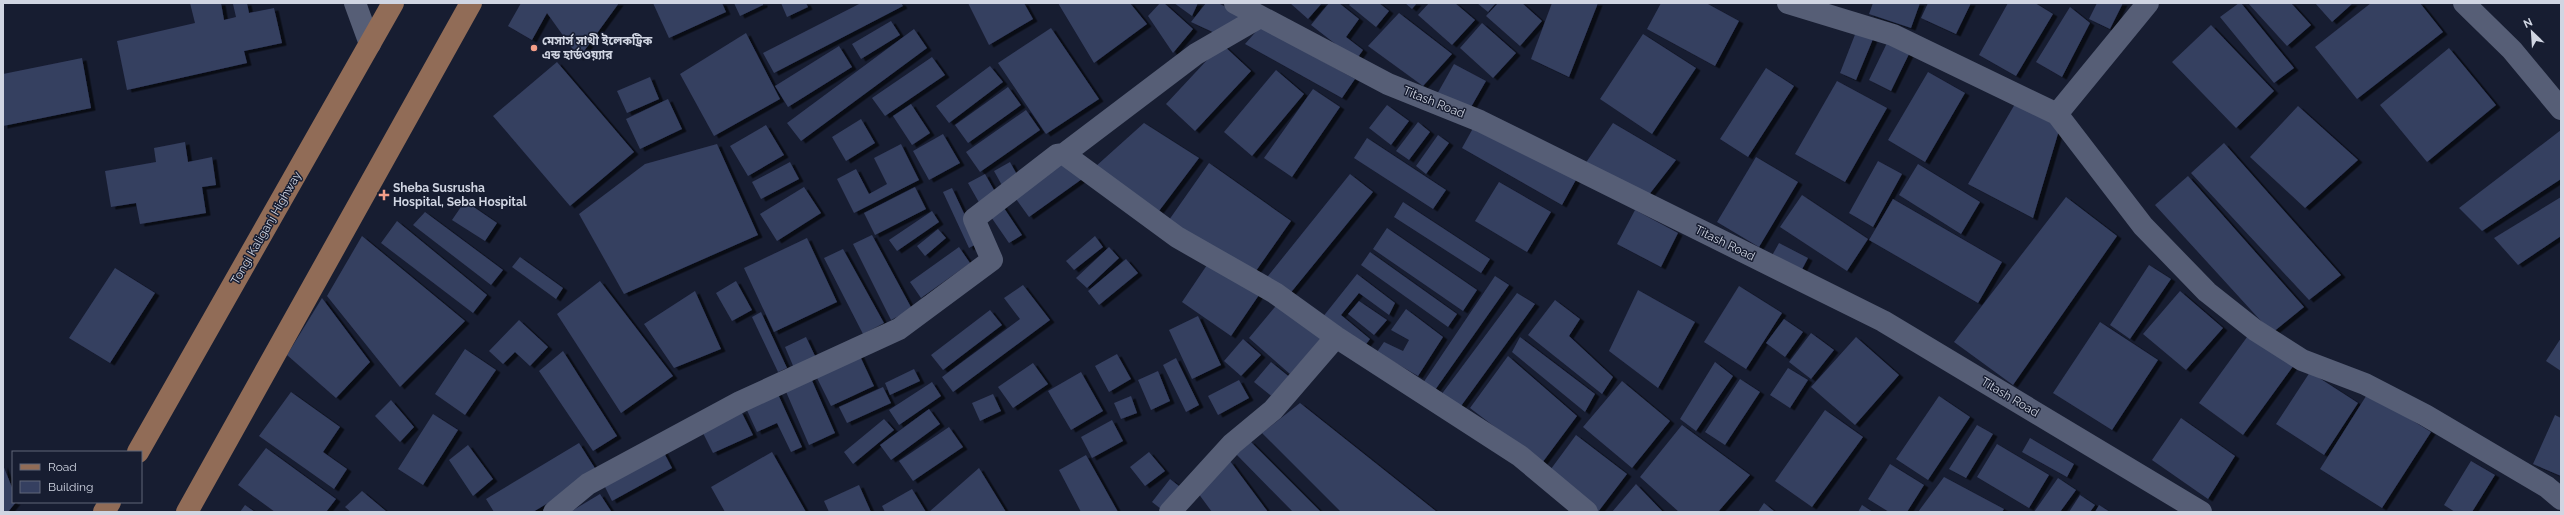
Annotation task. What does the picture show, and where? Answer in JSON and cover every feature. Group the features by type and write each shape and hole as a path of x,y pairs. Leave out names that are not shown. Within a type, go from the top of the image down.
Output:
{"main road":[{"name":"Tongi Kaliganj Highway","path":"139,451 393,3"},
{"path":"187,512 471,3"},
{"path":"104,512 109,503"}],"street":[{"path":"355,3 370,44"},
{"name":"Titash Road","path":"1235,3 1388,84 1480,121 1883,321 2200,512"},
{"path":"1788,3 1894,35 2057,114 2143,226 2207,292 2255,330 2302,360 2365,384 2425,415 2547,487 2561,500"},
{"path":"2057,114 2148,3"},
{"path":"2464,3 2512,50 2561,109"},
{"path":"554,512 588,484 733,406 899,329 992,260 974,219 1057,155 1064,154 1196,54 1260,17"},
{"path":"1064,154 1177,237 1275,293 1336,337 1520,456 1587,512"},
{"path":"1170,512 1232,444 1273,410 1336,337"}],"building":[{"path":"190,3 221,3 224,20 236,17 233,4 247,3 249,13 274,8 282,43 244,51 247,63 127,90 117,41 195,23"},
{"path":"521,3 619,3 579,58 547,13 532,40 508,26"},
{"path":"653,3 722,3 726,12 669,38"},
{"path":"734,3 763,3 763,5 740,16"},
{"path":"781,3 806,3 808,7 787,17"},
{"path":"861,3 901,3 903,6 774,73 763,53"},
{"path":"968,3 1024,3 1033,19 989,45"},
{"path":"1058,3 1130,3 1147,24 1094,63"},
{"path":"1160,3 1164,3 1193,29 1173,53 1148,16"},
{"path":"1174,3 1198,3 1192,16"},
{"path":"1206,3 1218,3 1244,16 1217,34 1191,22"},
{"path":"1290,3 1322,3 1308,19"},
{"path":"1329,3 1339,3 1359,19 1346,37 1363,50 1356,60 1311,25"},
{"path":"1351,3 1379,3 1389,11 1376,27 1349,5"},
{"path":"1405,3 1417,3 1412,9"},
{"path":"1429,3 1455,3 1475,20 1452,45 1418,15"},
{"path":"1477,3 1496,3 1488,12"},
{"path":"1498,3 1522,3 1542,21 1520,46 1486,16"},
{"path":"1552,3 1598,3 1569,77 1531,59"},
{"path":"1661,3 1706,3 1739,21 1715,66 1647,29"},
{"path":"1873,3 1920,3 1911,28 1869,14"},
{"path":"1928,3 1971,3 1956,34 1921,18"},
{"path":"2008,3 2035,3 2053,14 2016,76 1979,55"},
{"path":"2097,3 2123,3 2110,29 2089,19"},
{"path":"2241,3 2294,68 2274,83 2220,17"},
{"path":"2248,3 2291,3 2311,25 2287,46"},
{"path":"2315,3 2353,3 2332,22"},
{"path":"2371,3 2420,3 2443,32 2357,99 2315,47"},
{"path":"2070,7 2090,23 2062,77 2036,62"},
{"path":"1399,13 1452,54 1423,86 1368,46"},
{"path":"891,21 900,35 861,59 852,44"},
{"path":"1482,23 1516,53 1493,78 1460,48"},
{"path":"2211,25 2274,91 2236,128 2172,62"},
{"path":"1260,27 1355,79 1342,98 1245,44"},
{"path":"1051,28 1099,99 1046,134 998,63"},
{"path":"914,29 927,48 801,141 787,123"},
{"path":"1856,32 1873,39 1856,80 1840,73"},
{"path":"746,33 780,99 714,136 680,74"},
{"path":"1643,34 1696,68 1652,134 1600,99"},
{"path":"1887,43 1909,54 1891,91 1869,80"},
{"path":"1222,44 1251,71 1195,131 1166,104"},
{"path":"839,46 852,67 788,107 775,86"},
{"path":"2449,48 2496,105 2427,162 2380,105"},
{"path":"932,57 945,75 885,116 872,98"},
{"path":"82,58 91,108 3,126 3,74"},
{"path":"557,62 634,152 570,206 493,116"},
{"path":"1454,64 1486,81 1467,114 1436,96"},
{"path":"990,66 1003,82 949,123 936,106"},
{"path":"1766,68 1794,86 1748,157 1720,139"},
{"path":"1276,70 1304,94 1252,156 1224,132"},
{"path":"1928,72 1965,93 1925,162 1888,140"},
{"path":"650,77 659,99 627,113 617,91"},
{"path":"1837,81 1887,108 1845,182 1795,154"},
{"path":"1008,87 1021,105 968,143 955,125"},
{"path":"1313,89 1340,107 1292,177 1264,158"},
{"path":"668,99 682,129 640,149 626,119"},
{"path":"911,104 930,133 912,145 893,116"},
{"path":"2015,104 2060,127 2033,218 1968,184"},
{"path":"1387,105 1409,121 1391,145 1369,128"},
{"path":"2298,106 2358,160 2305,208 2250,157"},
{"path":"1026,110 1040,130 980,172 966,152"},
{"path":"861,119 875,143 846,161 832,137"},
{"path":"1477,121 1577,178 1562,205 1462,148"},
{"path":"1418,122 1430,132 1409,160 1396,151"},
{"path":"1144,123 1199,158 1159,211 1095,167"},
{"path":"1613,123 1676,160 1648,196 1585,164"},
{"path":"766,125 784,155 748,176 730,146"},
{"path":"2561,130 2561,179 2482,231 2459,208"},
{"path":"943,134 960,163 929,180 913,151"},
{"path":"1438,135 1449,143 1426,174 1416,166"},
{"path":"1367,138 1446,190 1433,209 1354,158"},
{"path":"185,142 188,162 212,157 216,185 202,187 206,213 140,224 136,203 111,207 105,171 156,162 154,148"},
{"path":"2224,143 2341,275 2309,300 2191,173"},
{"path":"717,144 758,235 624,294 579,214 645,164"},
{"path":"901,144 919,180 854,213 837,179 856,169 869,194 887,184 874,158"},
{"path":"1064,154 1082,179 1029,217 1011,192"},
{"path":"1756,157 1798,182 1759,247 1717,222"},
{"path":"1878,161 1902,174 1873,227 1849,213"},
{"path":"790,162 799,179 761,199 752,182"},
{"path":"1010,162 1020,180 1004,189 994,171"},
{"path":"1209,163 1291,221 1251,278 1169,220"},
{"path":"1918,164 1980,202 1961,234 1899,195"},
{"path":"985,174 998,197 981,206 968,183"},
{"path":"1350,174 1373,192 1288,296 1264,281"},
{"path":"2188,176 2304,307 2272,333 2155,205"},
{"path":"1499,182 1551,212 1527,252 1475,221"},
{"path":"804,187 821,213 777,241 760,214"},
{"path":"915,187 926,209 875,235 864,213"},
{"path":"952,188 978,243 969,248 943,192"},
{"path":"1802,195 1868,239 1847,271 1780,227"},
{"path":"2066,197 2117,236 2013,385 1954,342"},
{"path":"2561,197 2561,236 2518,265 2494,238"},
{"path":"1893,199 2002,262 1978,303 1869,240"},
{"path":"465,201 497,223 485,241 452,220"},
{"path":"1403,202 1490,259 1481,273 1394,217"},
{"path":"1002,205 1022,235 1009,243 989,214"},
{"path":"1635,210 1678,233 1661,267 1617,244"},
{"path":"932,211 939,222 897,251 889,240"},
{"path":"425,212 503,270 491,285 413,225"},
{"path":"397,221 487,295 473,313 381,243"},
{"path":"1387,228 1477,290 1463,311 1373,249"},
{"path":"938,229 946,238 925,256 917,246"},
{"path":"872,235 912,309 891,320 853,244"},
{"path":"362,236 465,321 400,387 327,296"},
{"path":"1095,236 1103,247 1074,270 1066,261"},
{"path":"807,238 837,302 774,332 744,268"},
{"path":"1779,243 1808,258 1798,277 1769,261"},
{"path":"959,247 970,263 921,298 910,282"},
{"path":"1109,247 1119,258 1087,288 1076,278"},
{"path":"843,249 884,323 863,334 824,258"},
{"path":"1370,252 1457,314 1448,327 1361,265"},
{"path":"520,257 563,288 556,299 512,267"},
{"path":"1126,259 1138,273 1099,305 1088,291"},
{"path":"1209,262 1259,295 1231,336 1182,302"},
{"path":"2149,265 2171,279 2130,339 2110,325"},
{"path":"115,268 155,293 110,363 69,338"},
{"path":"1357,274 1395,303 1389,315 1359,293 1341,315 1370,339 1363,348 1322,318"},
{"path":"1495,276 1509,285 1435,390 1423,383"},
{"path":"600,281 673,376 621,413 557,314"},
{"path":"736,281 752,310 732,321 716,293"},
{"path":"1023,285 1050,320 953,392 942,377 1020,319 1004,298"},
{"path":"1739,286 1782,313 1746,369 1704,342"},
{"path":"1638,290 1695,322 1658,388 1609,351"},
{"path":"695,291 721,349 674,368 644,324"},
{"path":"2180,291 2223,328 2186,370 2143,334"},
{"path":"1517,293 1535,304 1461,406 1441,395"},
{"path":"322,298 370,362 336,398 287,355"},
{"path":"1555,300 1580,319 1569,336 1613,377 1602,394 1528,335"},
{"path":"1280,301 1322,338 1290,374 1249,338"},
{"path":"1359,301 1387,320 1374,335 1348,314"},
{"path":"1406,309 1443,337 1418,376 1377,352 1384,342 1403,351 1409,340 1391,330"},
{"path":"990,310 1002,325 943,370 931,355"},
{"path":"761,312 787,368 778,372 752,317"},
{"path":"1198,316 1221,365 1192,379 1169,330"},
{"path":"1784,319 1803,332 1785,357 1766,343"},
{"path":"519,320 548,347 530,366 515,352 503,364 489,351"},
{"path":"2100,322 2158,360 2112,430 2053,393"},
{"path":"1811,333 1834,350 1811,379 1789,362"},
{"path":"2250,333 2294,365 2243,435 2199,403"},
{"path":"806,337 816,358 794,368 785,347"},
{"path":"1520,337 1595,394 1585,412 1512,352"},
{"path":"1856,337 1899,375 1855,425 1811,387"},
{"path":"2561,338 2561,371 2546,361"},
{"path":"1243,339 1261,355 1241,376 1224,361"},
{"path":"465,349 496,370 465,415 435,394"},
{"path":"563,351 617,436 593,451 539,371"},
{"path":"859,354 874,386 831,406 815,374"},
{"path":"1117,354 1131,379 1109,392 1095,366"},
{"path":"1508,356 1577,416 1542,463 1470,408"},
{"path":"1176,358 1199,405 1186,412 1163,365"},
{"path":"1271,362 1292,379 1275,399 1254,382"},
{"path":"1715,362 1733,376 1696,431 1680,419"},
{"path":"1033,363 1048,384 1013,408 998,387"},
{"path":"1788,368 1808,380 1790,408 1770,395"},
{"path":"914,369 920,381 890,395 885,383"},
{"path":"1158,371 1170,401 1151,410 1138,380"},
{"path":"1081,372 1103,411 1071,430 1048,391"},
{"path":"2310,372 2358,403 2324,455 2276,424"},
{"path":"810,376 835,433 809,445 784,387"},
{"path":"1740,379 1760,392 1725,445 1705,432"},
{"path":"1239,380 1249,398 1218,415 1208,396"},
{"path":"1622,381 1670,421 1632,468 1583,427"},
{"path":"932,382 941,396 899,425 889,410"},
{"path":"883,387 891,403 847,423 839,407"},
{"path":"291,392 340,427 323,452 347,469 334,489 259,436"},
{"path":"777,392 802,447 791,452 777,423 757,432 745,406"},
{"path":"2368,393 2431,432 2382,508 2320,469"},
{"path":"993,394 1001,411 980,421 972,403"},
{"path":"1131,396 1137,413 1121,419 1114,403"},
{"path":"1939,396 1970,417 1928,480 1896,459"},
{"path":"391,400 414,427 400,442 375,416"},
{"path":"1300,403 1437,512 1341,512 1262,433"},
{"path":"929,409 940,424 891,460 880,445"},
{"path":"1825,410 1863,437 1812,507 1775,481"},
{"path":"741,411 753,435 713,453 701,429"},
{"path":"433,414 458,430 423,485 398,469"},
{"path":"2555,415 2561,418 2561,476 2533,464"},
{"path":"2181,418 2235,456 2208,499 2152,460"},
{"path":"884,419 894,430 853,464 844,452"},
{"path":"1112,420 1123,441 1092,458 1081,437"},
{"path":"1682,425 1750,475 1718,512 1679,512 1640,477"},
{"path":"1977,425 1993,434 1966,478 1949,469"},
{"path":"949,427 963,447 913,481 899,461"},
{"path":"1576,435 1627,474 1598,512 1595,512 1548,473"},
{"path":"2030,438 2074,464 2067,477 2022,452"},
{"path":"1250,441 1321,512 1293,512 1235,453"},
{"path":"579,443 598,473 533,512 494,512 486,499"},
{"path":"1997,444 2049,475 2029,508 1977,477"},
{"path":"468,445 493,479 473,496 449,460"},
{"path":"661,447 672,468 612,501 601,479"},
{"path":"266,448 336,499 326,512 275,512 238,485"},
{"path":"772,452 806,512 725,512 711,487"},
{"path":"1149,452 1165,471 1145,486 1130,467"},
{"path":"1086,455 1118,512 1081,512 1059,470"},
{"path":"1230,461 1268,512 1212,512 1198,493"},
{"path":"2471,461 2495,475 2472,512 2455,512 2444,505"},
{"path":"1890,464 1924,485 1907,512 1889,512 1868,499"},
{"path":"3,465 12,488 12,503 15,503 8,512 3,512"},
{"path":"979,468 1006,512 929,512"},
{"path":"1944,477 2004,509 2002,512 1918,512"},
{"path":"2058,478 2076,490 2060,512 2034,512"},
{"path":"1170,479 1184,490 1165,512 1152,502"},
{"path":"1636,484 1663,512 1612,512"},
{"path":"859,485 871,512 829,512 824,501"},
{"path":"912,489 926,512 885,512 882,506"},
{"path":"362,491 387,512 351,512 345,507"},
{"path":"600,494 611,511 570,512"},
{"path":"2080,495 2095,505 2090,512 2069,512"},
{"path":"1764,503 1775,512 1758,512"},
{"path":"245,505 255,512 240,512"},
{"path":"1862,505 1873,512 1858,512"},
{"path":"2099,505 2110,512 2095,512"}],"place":[{"name":"মেসার্স সাথী ইলেকট্রিক এন্ড হার্ডওয়্যার","path":"534,48"},
{"name":"Sheba Susrusha Hospital, Seba Hospital","path":"384,195"}]}
